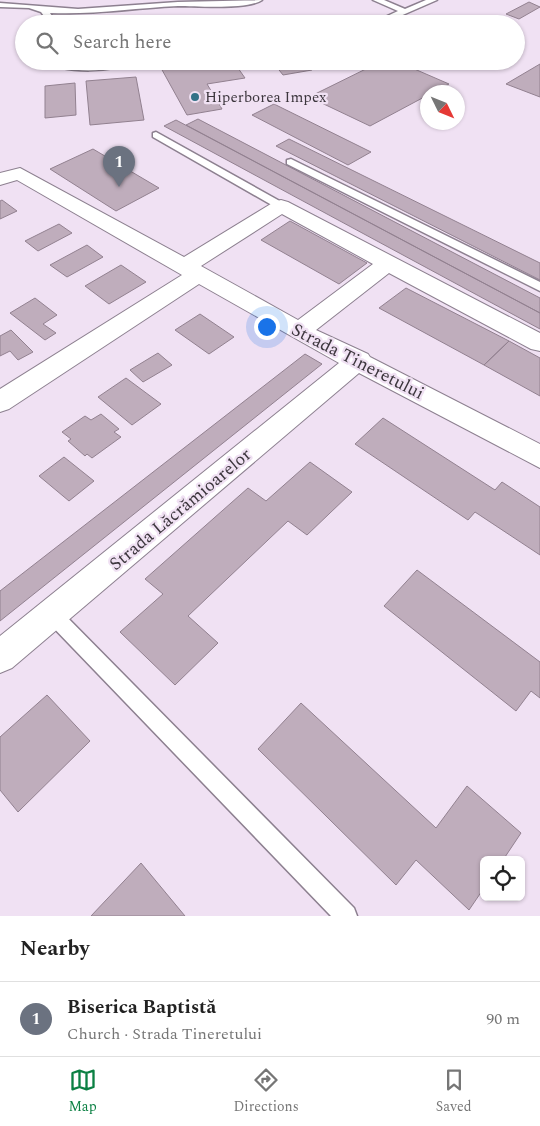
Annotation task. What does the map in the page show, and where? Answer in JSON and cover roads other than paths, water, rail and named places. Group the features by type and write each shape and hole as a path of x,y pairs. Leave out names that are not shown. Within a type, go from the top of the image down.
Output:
{"street":[{"name":"Strada Tineretului","path":"0,179 20,174 299,331 359,360 540,457"},
{"path":"0,402 191,271 281,206 540,343"},
{"path":"299,331 388,263"},
{"name":"Strada Lăcrămioarelor","path":"0,657 359,360"}],"lane":[{"path":"0,5 28,6 66,12 179,4 231,4 258,0"},
{"path":"377,0 406,12"},
{"path":"398,15 433,0"},
{"path":"44,10 47,15"},
{"path":"156,135 281,206"},
{"path":"291,162 540,287"},
{"path":"52,614 346,916"}],"place":[{"name":"Hiperborea Impex","path":"195,97"},
{"name":"Biserica Baptistă","path":"119,187"}]}
